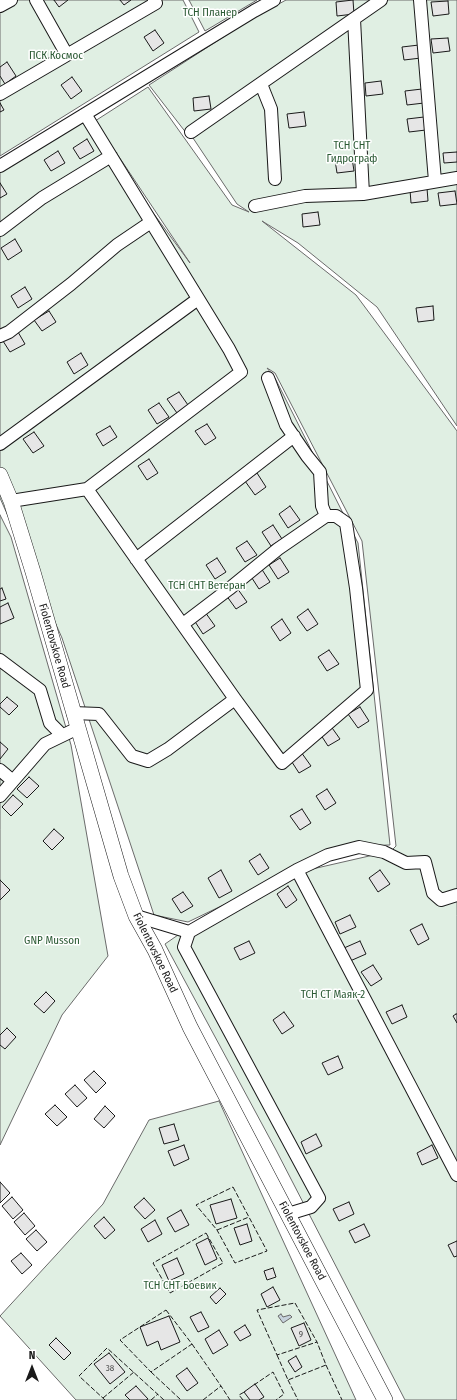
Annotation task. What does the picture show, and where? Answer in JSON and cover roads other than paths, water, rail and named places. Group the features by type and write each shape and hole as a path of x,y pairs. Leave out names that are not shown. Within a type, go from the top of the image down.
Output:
{"main road":[{"name":"Fiolentovskoe Road","path":"0,475 12,501 121,876 136,916 155,950 190,1027 385,1400"}],"street":[{"path":"0,6 11,0"},
{"path":"36,0 67,55"},
{"path":"0,94 156,3 154,0"},
{"path":"0,166 274,0"},
{"path":"191,132 381,0"},
{"path":"420,0 435,181"},
{"path":"354,19 363,194"},
{"path":"261,84 271,109 275,179"},
{"path":"12,501 87,489 241,372 85,114"},
{"path":"0,230 42,198 111,156"},
{"path":"255,206 305,196 363,194 457,178"},
{"path":"0,336 9,332 72,284 117,245 151,222"},
{"path":"0,444 198,299"},
{"path":"268,378 286,425 320,472 322,506 326,516"},
{"path":"136,559 294,436"},
{"path":"87,489 235,699 282,763 367,690 349,537 346,523 336,516 326,516 278,549 183,624"},
{"path":"0,660 40,690 50,723 62,735"},
{"path":"0,796 45,744 62,735 76,720 98,714 132,756 148,761 168,749 235,699"},
{"path":"0,770 14,781"},
{"path":"288,1214 311,1207 318,1198 184,947 189,932 297,870 328,855 359,847 384,852 406,863 425,862 433,893 441,900 457,895"},
{"path":"297,870 457,1175"},
{"path":"136,916 189,932"}],"park label":[{"name":"ТСН Планер","path":"210,13"},
{"name":"ПСК Космос","path":"56,56"},
{"name":"ТСН СНТ Гидрограф","path":"352,152"},
{"name":"ТСН СНТ Ветеран","path":"207,586"},
{"name":"GNP Musson","path":"52,941"},
{"name":"ТСН СТ Маяк-2","path":"333,995"},
{"name":"ТСН СНТ Боевик","path":"180,1286"}]}
